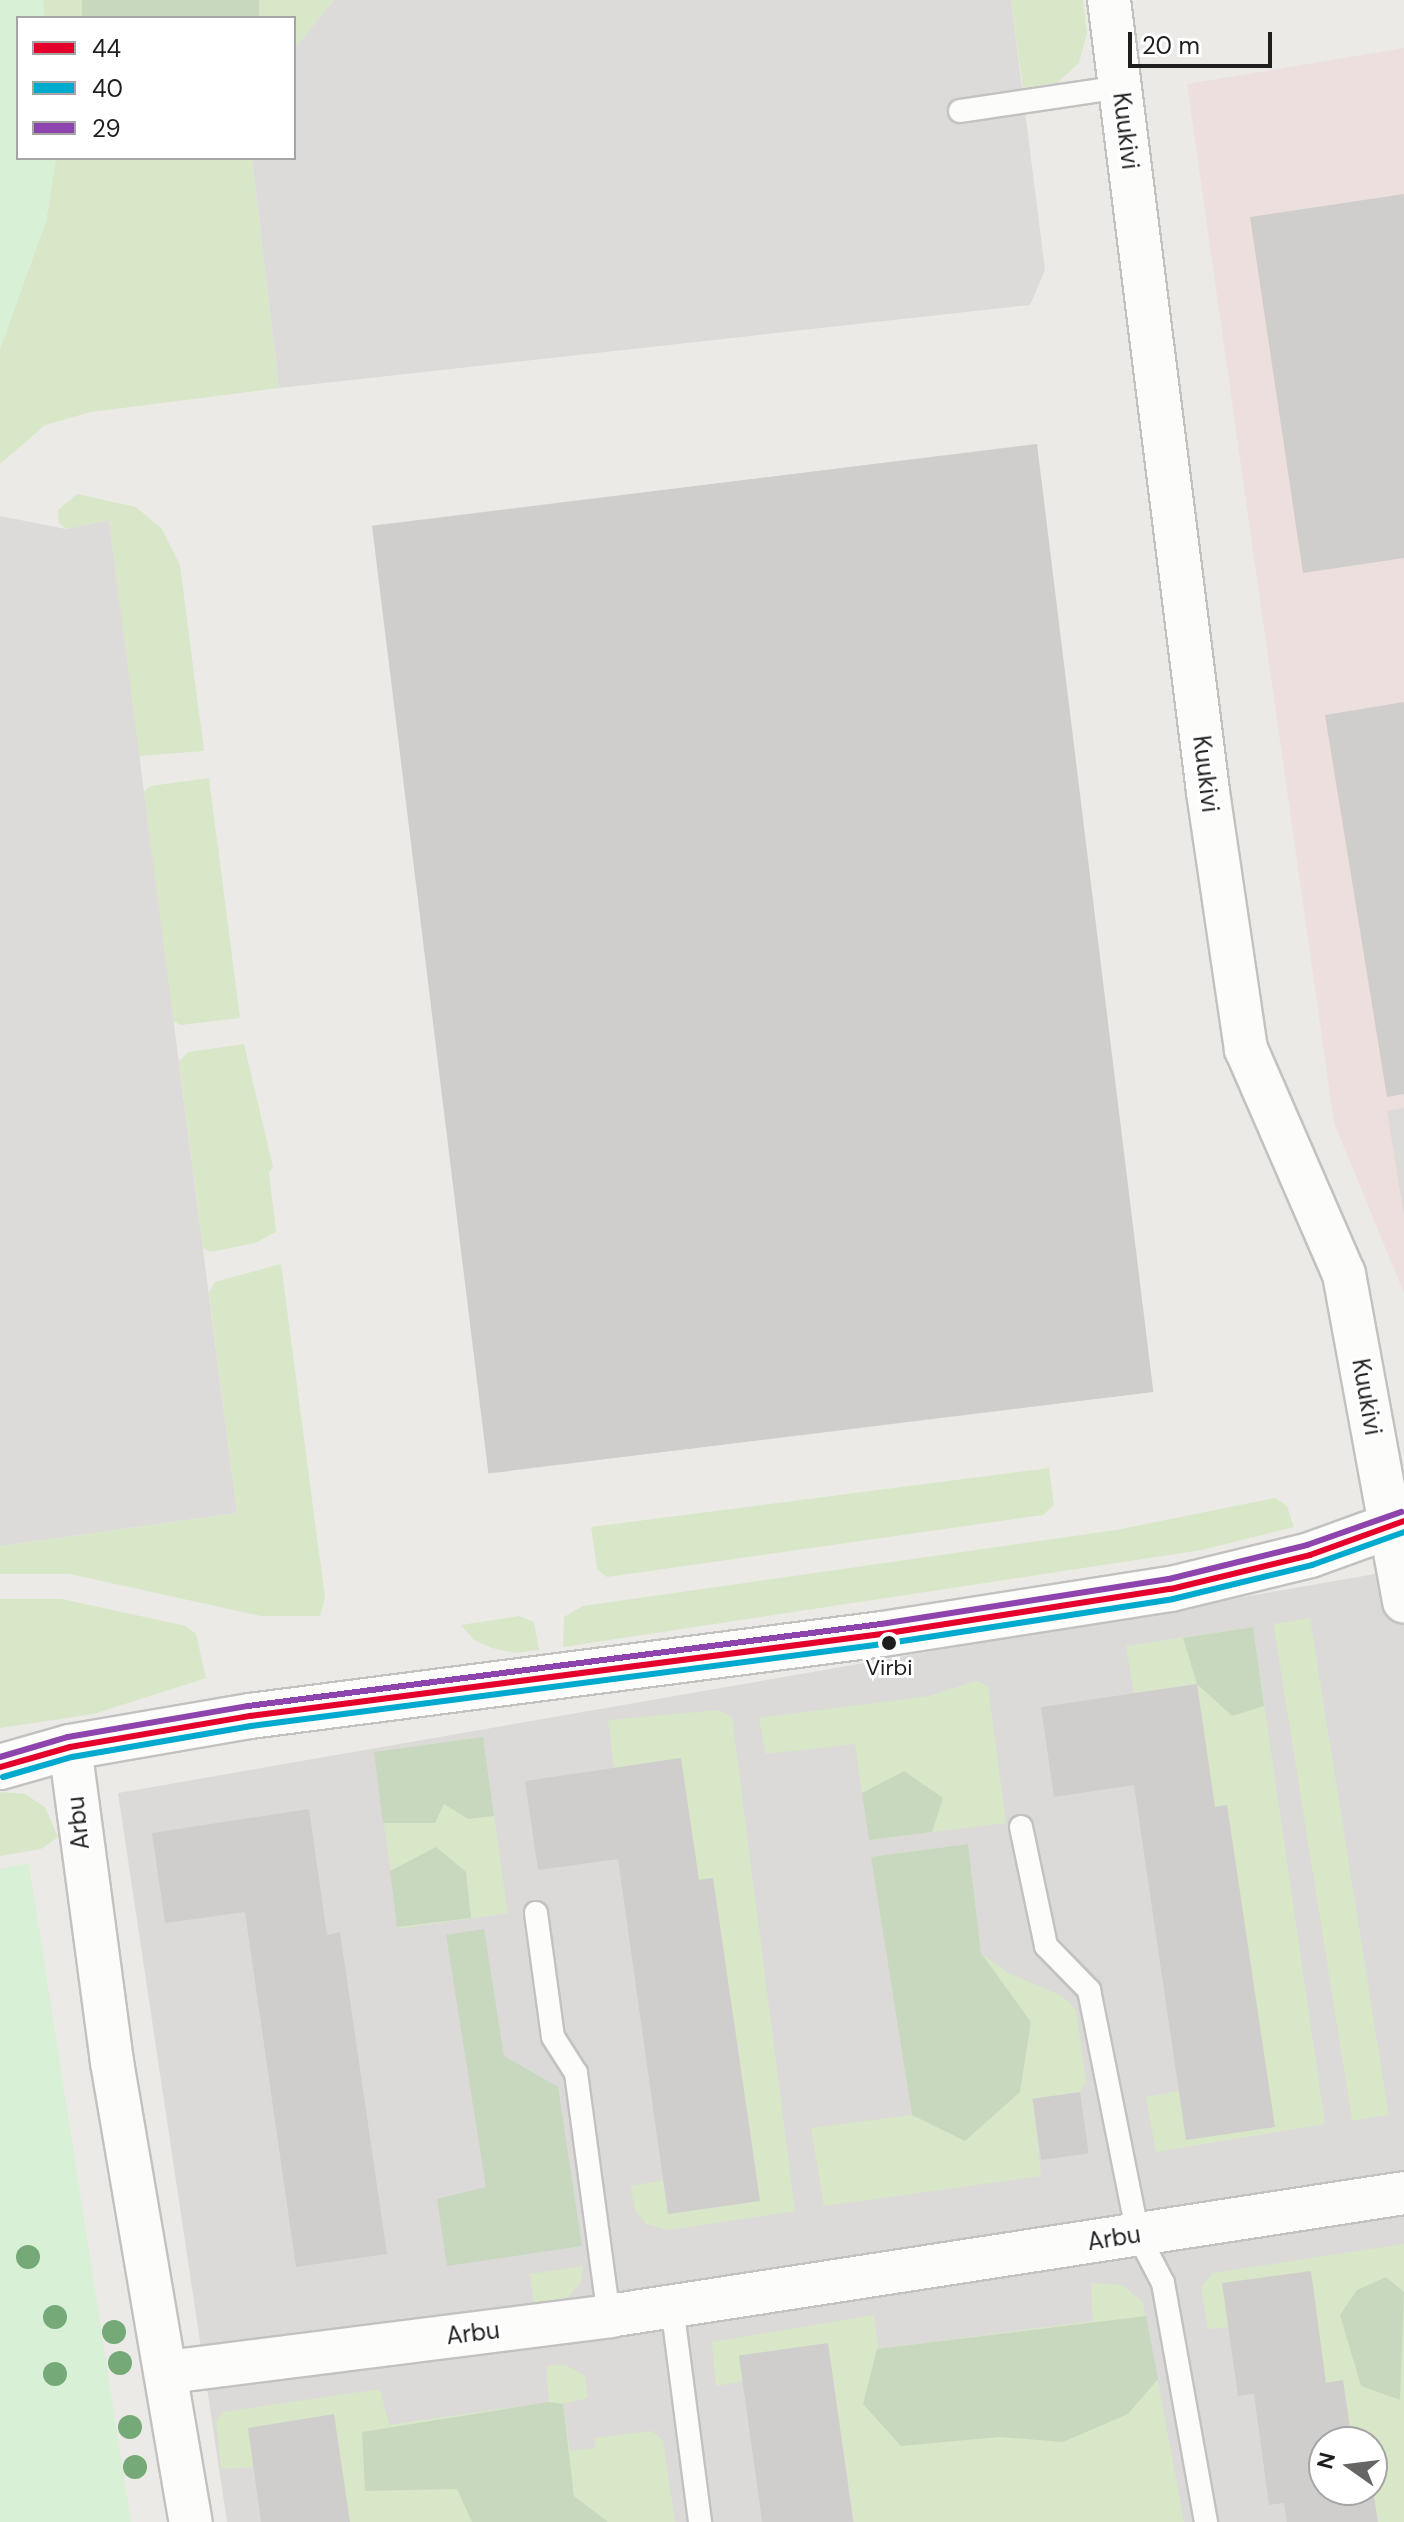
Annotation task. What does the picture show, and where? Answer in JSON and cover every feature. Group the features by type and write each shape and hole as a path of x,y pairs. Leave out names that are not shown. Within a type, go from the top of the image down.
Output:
{"street":[{"name":"Kuukivi","path":"1111,0 1208,792 1246,1049 1344,1274 1397,1524"},
{"path":"0,1767 70,1747 250,1716 882,1634 1171,1589 1310,1555 1397,1524 1404,1602"},
{"name":"Arbu","path":"70,1747 112,2062 168,2372 609,2316 1404,2193"},
{"path":"168,2372 191,2522"}],"lane":[{"path":"960,111 1121,87"},
{"path":"1021,1827 1046,1946 1089,1990 1138,2235 1163,2283 1206,2522"},
{"path":"536,1913 553,2037 576,2073 609,2316"},
{"path":"672,2306 700,2522"}],"shaded area":[{"path":"334,0 1011,0 1045,270 1030,305 279,388 252,160 296,160 296,47"},
{"path":"1404,48 1404,1293 1334,1123 1187,84"},
{"path":"0,516 66,529 109,520 237,1513 0,1546"},
{"path":"1404,1108 1404,1216 1387,1111"},
{"path":"1404,1569 1404,2522 227,2522 118,1793"}],"green space":[{"path":"0,0 43,0 45,16 16,16 16,160 56,160 46,221 0,349"},
{"path":"43,0 82,0 82,16 43,16"},
{"path":"82,0 259,0 259,16 82,16"},
{"path":"259,0 334,0 296,47 296,16 248,16"},
{"path":"1011,0 1083,0 1087,33 1079,63 1057,83 1023,88"},
{"path":"56,160 252,160 279,388 91,412 45,425 0,464 0,349 46,221"},
{"path":"77,494 136,507 162,529 180,565 204,751 139,756 109,520 66,529 59,523 58,510"},
{"path":"209,778 240,1018 181,1025 173,1021 144,792 150,786"},
{"path":"244,1044 273,1167 269,1173 276,1232 255,1243 210,1252 203,1248 179,1061 188,1052"},
{"path":"281,1264 325,1598 320,1616 261,1616 70,1574 0,1574 0,1546 237,1513 209,1293 215,1282"},
{"path":"1049,1468 1054,1505 1043,1515 607,1577 597,1569 591,1527"},
{"path":"1275,1498 1287,1506 1294,1527 1202,1550 563,1647 564,1617 583,1606 1116,1530"},
{"path":"0,1599 62,1599 186,1626 196,1634 206,1678 94,1714 0,1728"},
{"path":"519,1616 534,1622 539,1650 515,1653 492,1648 474,1640 461,1625"},
{"path":"1310,1618 1389,2115 1352,2121 1273,1624"},
{"path":"1253,1627 1325,2124 1156,2152 1146,2097 1179,2091 1274,2126 1227,1805 1215,1807 1197,1684 1134,1693 1126,1646"},
{"path":"1253,1627 1264,1706 1232,1716 1197,1684 1183,1638"},
{"path":"976,1681 988,1686 1006,1823 869,1840 855,1744 766,1754 759,1718 929,1696"},
{"path":"719,1710 732,1717 795,2211 668,2230 646,2224 635,2210 631,2186 663,2180 669,2214 760,2200 713,1878 699,1880 681,1758 614,1768 608,1720"},
{"path":"483,1737 508,1913 399,1929 374,1752"},
{"path":"483,1737 494,1816 468,1819 444,1804 435,1823 383,1823 374,1752"},
{"path":"904,1771 943,1798 932,1832 869,1840 862,1793"},
{"path":"0,1792 25,1794 45,1807 58,1837 41,1849 0,1856"},
{"path":"968,1844 981,1953 1008,1973 1062,1996 1076,2010 1086,2081 1080,2092 1033,2099 1041,2176 824,2206 811,2128 912,2115 871,1857"},
{"path":"968,1844 981,1953 1031,2022 1020,2092 965,2141 912,2115 871,1857"},
{"path":"436,1847 466,1872 471,1918 397,1927 390,1871"},
{"path":"29,1863 131,2522 0,2522 0,1869"},
{"path":"484,1929 504,2056 558,2087 582,2246 447,2266 437,2199 486,2187 446,1935"},
{"path":"1404,2244 1404,2522 1378,2522 1375,2506 1388,2506 1388,2426 1350,2426 1343,2380 1326,2383 1229,2327 1208,2329 1201,2287 1213,2273"},
{"path":"583,2266 581,2282 563,2303 535,2311 530,2274"},
{"path":"1386,2277 1404,2292 1400,2400 1361,2386 1340,2315 1357,2290"},
{"path":"1091,2283 1122,2285 1143,2302 1184,2522 854,2522 828,2344 740,2357 743,2381 716,2386 712,2342 874,2315 878,2349 1093,2321"},
{"path":"1146,2316 1158,2379 1128,2414 1063,2442 999,2437 901,2446 863,2404 877,2349"},
{"path":"564,2364 585,2376 588,2398 563,2404 570,2451 596,2448 594,2438 651,2431 663,2440 675,2522 350,2522 253,2467 221,2469 216,2421 223,2412 380,2389 389,2425 549,2402 546,2366"},
{"path":"549,2402 563,2404 574,2496 608,2522 472,2522 457,2489 365,2491 362,2432"}],"building":[{"path":"1404,194 1404,558 1303,573 1250,217"},
{"path":"1037,444 1153,1392 488,1474 372,526"},
{"path":"1404,702 1404,1094 1387,1097 1325,715"},
{"path":"1197,1684 1215,1807 1227,1805 1275,2127 1186,2140 1134,1785 1054,1797 1041,1707"},
{"path":"681,1758 699,1880 713,1878 760,2201 668,2214 618,1859 538,1870 525,1781"},
{"path":"309,1809 327,1935 340,1932 387,2254 296,2267 245,1912 165,1923 152,1833"},
{"path":"1080,2092 1089,2153 1041,2160 1032,2099"},
{"path":"1311,2271 1326,2383 1343,2380 1350,2426 1308,2426 1308,2506 1375,2506 1378,2522 1287,2522 1284,2503 1269,2505 1254,2394 1238,2396 1222,2283"},
{"path":"828,2343 853,2522 762,2522 739,2356"},
{"path":"334,2414 350,2522 261,2522 248,2428"}],"transit line":[{"name":"29","path":"0,1757 68,1737 248,1706 881,1624 1169,1579 1307,1545 1401,1512"},
{"name":"44","path":"0,1767 70,1747 250,1716 882,1634 1171,1589 1310,1555 1404,1521"},
{"name":"40","path":"3,1777 72,1757 251,1726 883,1644 1173,1599 1312,1565 1404,1532"}],"place":[{"name":"Virbi","path":"889,1643"}]}
